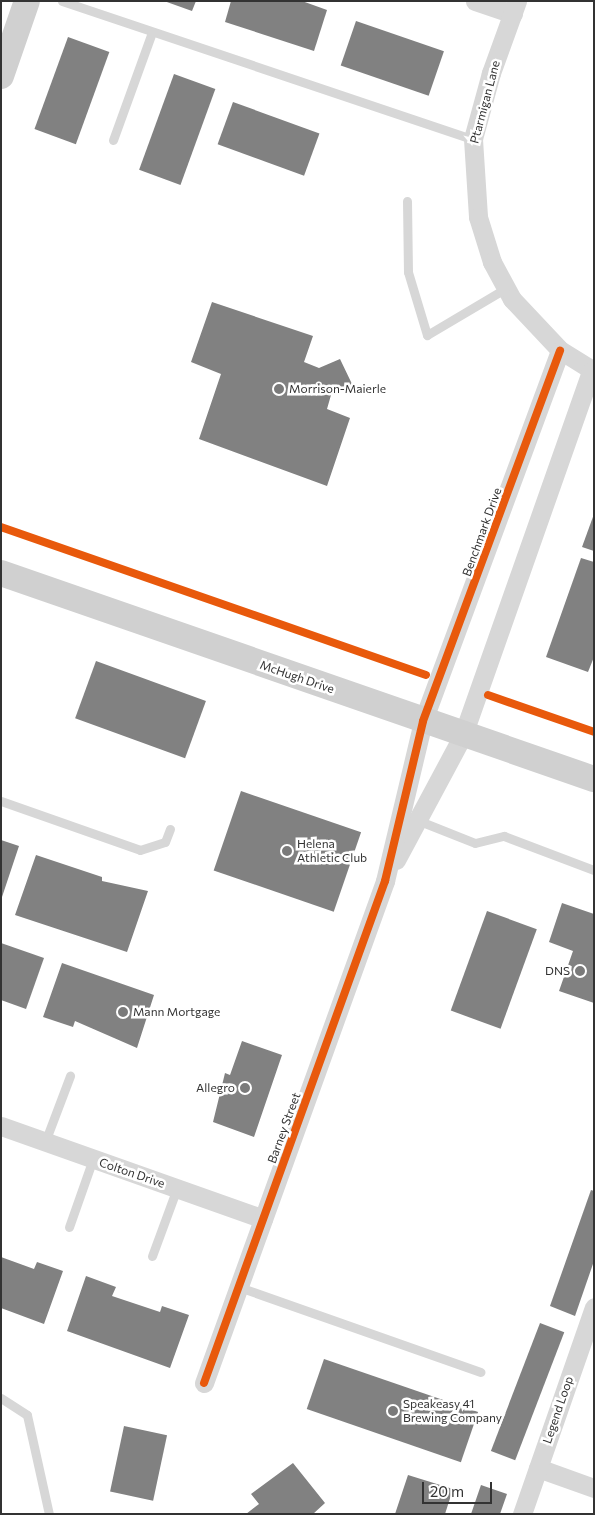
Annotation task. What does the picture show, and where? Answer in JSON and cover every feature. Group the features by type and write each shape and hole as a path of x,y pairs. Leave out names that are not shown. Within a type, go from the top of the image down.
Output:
{"street":[{"path":"1,76 27,1"},
{"path":"474,1 515,8"},
{"name":"Ptarmigan Lane","path":"515,8 473,140 478,217 492,262 506,288 537,330 560,350 593,371"},
{"name":"Benchmark Drive","path":"385,881 423,720 560,350"},
{"path":"385,881 463,734 593,371"},
{"name":"McHugh Drive","path":"1,573 594,779"},
{"name":"Barney Street","path":"204,1383 385,881"},
{"name":"Colton Drive","path":"1,1126 264,1218"},
{"name":"Legend Loop","path":"522,1514 594,1307"},
{"path":"538,1468 594,1488"}],"lane":[{"path":"62,1 473,140"},
{"path":"113,140 152,32"},
{"path":"407,201 408,272 427,335 506,288"},
{"path":"1,801 140,850 160,845 170,829"},
{"path":"417,820 475,842 504,836 594,870"},
{"path":"45,1142 70,1076"},
{"path":"69,1227 93,1159"},
{"path":"152,1256 176,1188"},
{"path":"239,1287 480,1372"},
{"path":"1,1398 27,1415 49,1514"}],"building":[{"path":"164,1 196,1 192,11"},
{"path":"231,1 302,1 327,10 314,51 225,22"},
{"path":"356,21 444,51 429,96 341,65"},
{"path":"68,37 109,52 76,144 34,129"},
{"path":"174,74 215,89 180,185 139,170"},
{"path":"233,102 319,133 304,176 218,144"},
{"name":"Morrison-Maierle","path":"212,302 313,336 304,362 319,368 340,359 352,384 331,395 327,409 350,418 327,486 199,439 221,374 191,362"},
{"path":"594,514 594,551 582,547"},
{"path":"581,558 594,562 594,657 588,672 546,657"},
{"path":"96,661 206,701 185,758 75,718"},
{"name":"Helena Athletic Club","path":"241,791 361,832 334,912 214,870"},
{"path":"1,840 19,846 2,897 1,897"},
{"path":"36,855 102,877 102,881 148,891 127,952 15,915"},
{"name":"DNS","path":"562,903 594,914 594,1003 559,991 573,951 549,942"},
{"path":"487,911 537,929 501,1029 451,1011"},
{"path":"1,943 44,958 26,1009 1,1000"},
{"path":"62,963 154,995 137,1048 75,1021 73,1027 43,1017"},
{"name":"Allegro","path":"242,1041 282,1055 254,1137 213,1122 225,1073 230,1075"},
{"path":"591,1190 594,1191 594,1261 575,1316 550,1306"},
{"path":"1,1257 34,1269 37,1262 63,1271 44,1324 1,1308"},
{"path":"86,1276 116,1287 112,1296 160,1312 162,1306 189,1315 170,1368 67,1331"},
{"path":"540,1323 564,1332 515,1460 491,1451"},
{"name":"Speakeasy 41 Brewing Company","path":"324,1359 478,1412 461,1462 307,1409"},
{"path":"124,1426 167,1435 153,1501 110,1492"},
{"path":"293,1463 325,1503 313,1514 246,1514 259,1504 251,1494"},
{"path":"408,1475 453,1489 445,1514 395,1514"},
{"path":"481,1485 507,1494 500,1514 471,1514"}],"cycle path":[{"path":"204,1383 385,881 423,721 560,350"},
{"path":"1,527 426,675"},
{"path":"488,695 594,732"}],"place":[{"name":"Morrison-Maierle","path":"279,389"},
{"name":"Helena Athletic Club","path":"287,851"},
{"name":"DNS","path":"580,971"},
{"name":"Mann Mortgage","path":"123,1012"},
{"name":"Allegro","path":"245,1088"},
{"name":"Speakeasy 41 Brewing Company","path":"393,1411"}]}
